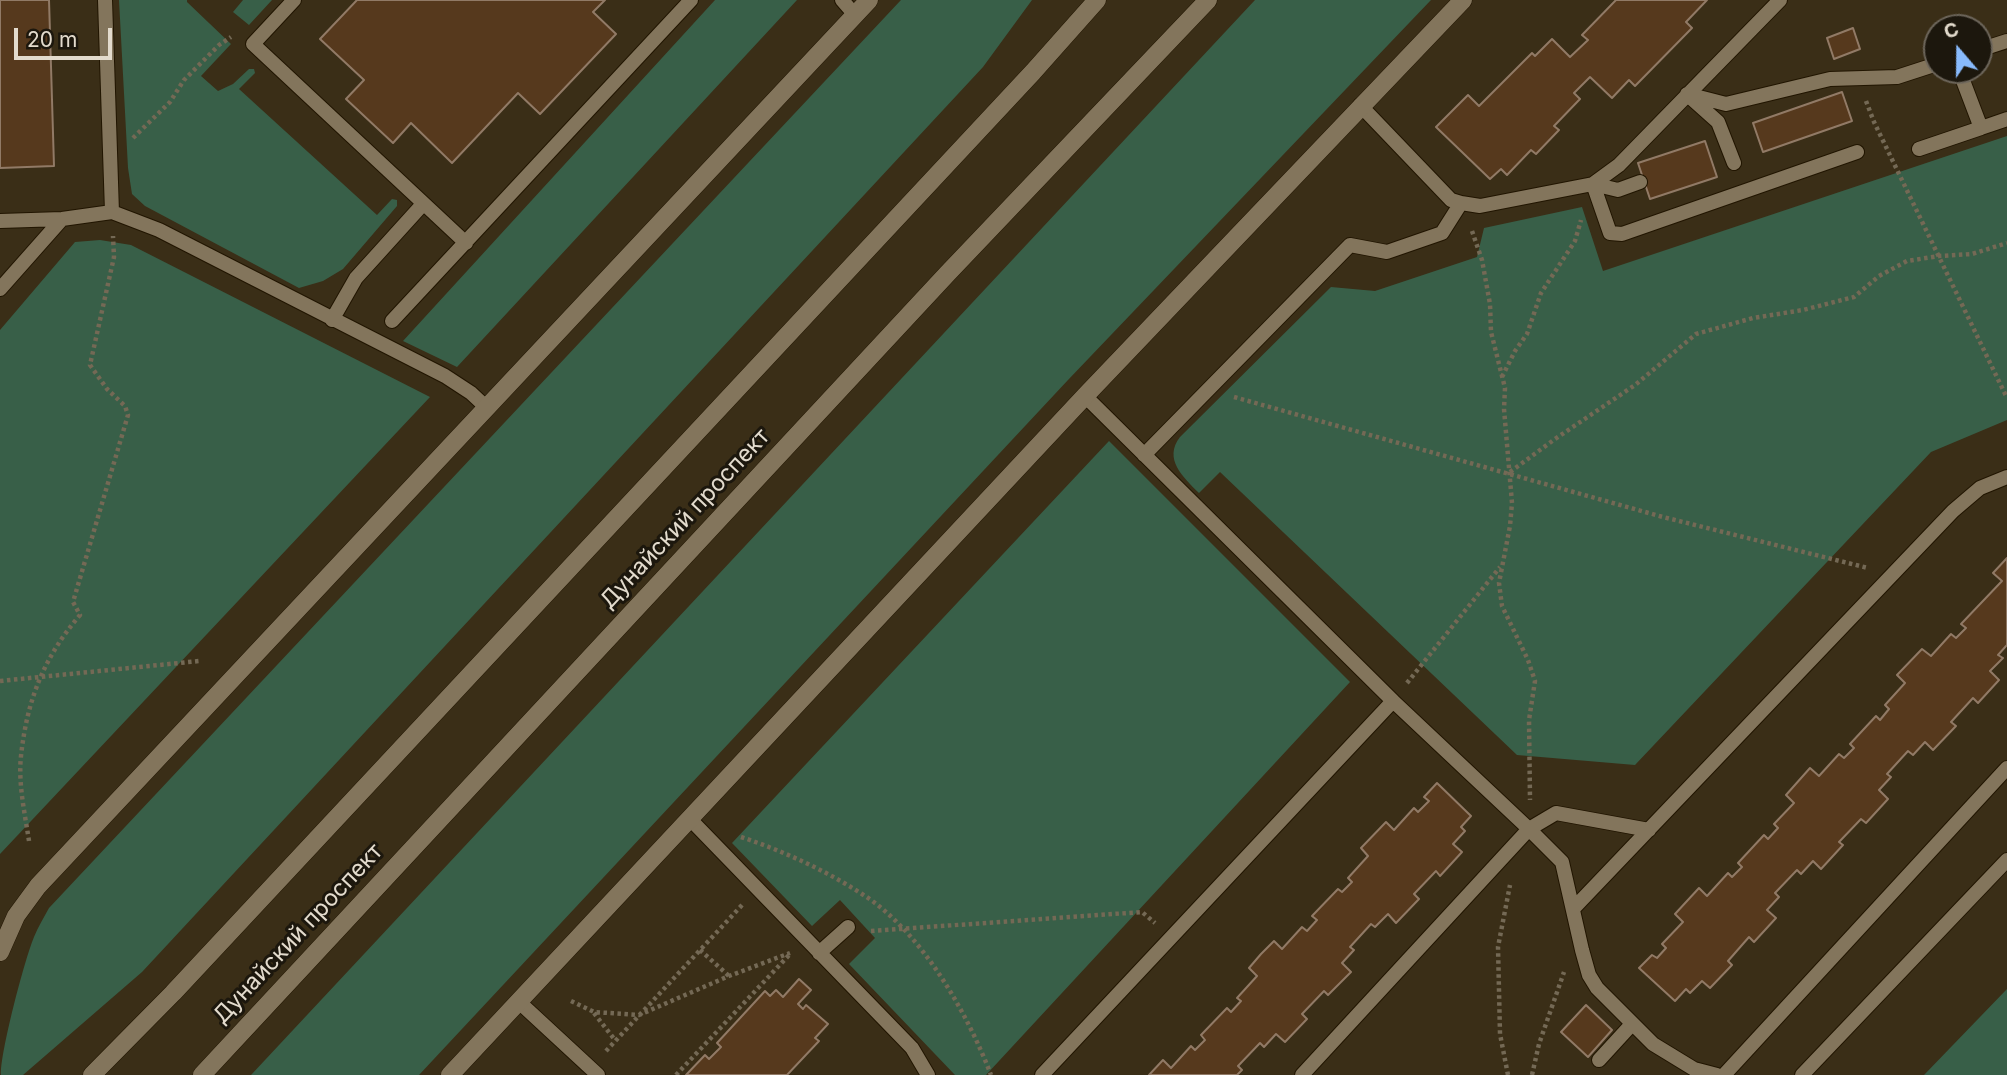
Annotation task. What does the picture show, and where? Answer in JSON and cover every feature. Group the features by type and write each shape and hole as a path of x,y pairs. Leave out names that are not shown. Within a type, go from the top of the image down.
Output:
{"main road":[{"path":"0,952 16,916 38,886 869,0"},
{"path":"92,1075 173,993 1033,72 1097,0"},
{"name":"Дунайский проспект","path":"202,1075 947,274 1208,0"},
{"path":"450,1075 1085,396 1463,0"}],"lane":[{"path":"105,0 112,212"},
{"path":"294,0 253,44 466,243"},
{"path":"392,321 691,0"},
{"path":"842,0 855,15"},
{"path":"1593,184 1619,165 1780,0"},
{"path":"1687,94 1726,104 1830,79 1897,77 1923,69"},
{"path":"1964,84 1980,128"},
{"path":"1687,94 1718,122 1734,163"},
{"path":"1360,105 1451,200 1461,203 1480,206 1593,184 1618,190 1640,182"},
{"path":"1919,149 2007,119"},
{"path":"1593,184 1610,233 1622,234 1857,152"},
{"path":"1144,456 1350,245 1387,252 1442,233 1461,203"},
{"path":"332,320 356,278 423,204"},
{"path":"0,221 62,219 112,212 159,230 445,376 471,393 487,408"},
{"path":"0,289 62,219"},
{"path":"1085,396 1393,701 1562,862 1589,975 1606,999 1653,1044 1673,1058 1694,1069 1717,1075"},
{"path":"1573,909 1953,512 1980,488 2007,477"},
{"path":"1042,1075 1393,701"},
{"path":"1724,1075 2007,768"},
{"path":"1302,1075 1529,829 1556,813 1649,830"},
{"path":"689,818 912,1048 929,1075"},
{"path":"1802,1075 2007,860"},
{"path":"0,929 16,916"},
{"path":"819,953 848,927"},
{"path":"518,1001 594,1071"},
{"path":"1599,1059 1632,1024"}],"path":[{"path":"112,158 170,102 184,80 219,45 240,32"},
{"path":"1871,114 2007,398"},
{"path":"1502,378 1527,334 1541,293 1575,241 1593,184"},
{"path":"1461,203 1482,260 1490,304 1491,332 1505,388 1504,409 1512,503 1499,583 1502,606 1535,681 1529,720 1529,829"},
{"path":"29,841 22,795 21,757 38,678 63,634 80,615 73,602 128,415 125,406 107,389 90,365 114,257 112,212"},
{"path":"1510,472 1635,386 1696,334 1753,318 1803,310 1854,297 1879,276 1907,261 1972,254 2007,243"},
{"path":"1229,396 1510,472 1663,517 1849,563"},
{"path":"1393,701 1501,566"},
{"path":"0,681 199,661"},
{"path":"740,836 796,859 864,895 903,929 947,986 967,1020 991,1075"},
{"path":"1508,1075 1500,1034 1498,947 1511,881"},
{"path":"594,1071 615,1040 757,890"},
{"path":"848,927 864,932 1142,912 1172,937"},
{"path":"700,950 729,976"},
{"path":"571,1001 594,1012 639,1015 729,976 791,953 676,1075"},
{"path":"1532,1075 1539,1044 1566,966"},
{"path":"594,1012 615,1040"}],"green space":[{"path":"119,0 187,0 231,44 201,76 218,91 233,84 249,69 254,69 255,73 239,89 377,215 392,199 397,200 397,206 343,269 323,281 299,288 145,206 132,194 128,168"},
{"path":"243,0 272,0 249,25 233,12"},
{"path":"715,0 797,0 457,367 403,341"},
{"path":"901,0 1032,0 983,67 142,972 23,1075 1,1075 8,1028 24,966 49,908"},
{"path":"1255,0 1431,0 1068,380 419,1075 251,1075"},
{"path":"2007,136 2007,420 1931,452 1635,765 1517,755 1220,472 1199,493 1181,474 1174,460 1175,445 1180,437 1331,287 1375,291 1477,257 1484,228 1582,207 1603,271"},
{"path":"100,240 131,245 430,397 0,854 0,330 75,242"},
{"path":"1109,441 1350,682 986,1075 955,1075 849,964 875,938 840,900 812,926 732,843"},
{"path":"2007,989 2007,1075 1924,1075"}],"building":[{"path":"0,0 49,0 54,166 0,168"},
{"path":"357,0 605,0 593,12 616,34 540,114 518,93 452,163 411,123 393,143 346,99 364,80 320,39"},
{"path":"1616,0 1707,0 1686,22 1692,28 1635,86 1629,80 1612,98 1590,77 1574,93 1580,99 1554,126 1559,130 1536,154 1531,150 1507,175 1501,169 1490,179 1436,127 1468,95 1479,106 1532,53 1535,56 1552,39 1570,57 1588,40 1582,35"},
{"path":"1853,28 1860,49 1834,59 1827,38"},
{"path":"1842,92 1852,121 1763,152 1753,123"},
{"path":"1705,141 1717,177 1650,199 1638,163"},
{"path":"2007,558 2007,645 1998,655 2003,658 1990,671 1999,680 1978,703 1973,698 1951,722 1956,726 1933,750 1925,742 1913,755 1908,751 1887,774 1891,777 1879,790 1888,799 1866,823 1861,819 1839,842 1843,845 1821,869 1813,861 1801,874 1797,870 1775,893 1779,897 1767,910 1776,918 1754,942 1749,937 1728,961 1732,965 1710,988 1702,981 1690,993 1686,989 1675,1001 1639,968 1652,955 1657,958 1666,948 1662,944 1683,922 1675,914 1699,888 1707,896 1728,873 1732,877 1742,867 1738,863 1764,835 1768,839 1778,828 1774,824 1794,803 1786,795 1810,768 1819,776 1839,754 1844,758 1854,748 1850,744 1876,716 1880,720 1889,709 1885,705 1905,683 1897,675 1922,649 1931,656 1951,634 1956,638 1966,628 1961,624 2002,581 1993,573"},
{"path":"1437,783 1471,816 1461,827 1465,831 1453,844 1462,852 1440,876 1436,871 1414,894 1419,899 1396,923 1388,914 1375,927 1371,924 1350,947 1354,950 1342,963 1351,972 1328,995 1324,991 1302,1014 1307,1019 1285,1042 1276,1034 1264,1047 1260,1043 1238,1066 1242,1070 1237,1075 1149,1075 1163,1060 1171,1068 1191,1046 1195,1050 1205,1040 1201,1035 1227,1008 1231,1012 1241,1001 1237,998 1257,976 1249,968 1261,954 1274,941 1282,949 1302,927 1307,931 1317,920 1312,916 1338,889 1342,892 1352,882 1348,878 1368,856 1361,848 1386,822 1394,830 1414,808 1418,812 1429,801 1424,797"},
{"path":"799,979 811,990 798,1004 803,1009 806,1005 828,1024 815,1038 819,1041 787,1075 686,1075 705,1055 709,1059 721,1047 717,1043 765,991 770,996 776,990 783,997"},
{"path":"1586,1005 1612,1030 1588,1057 1561,1032"}]}
